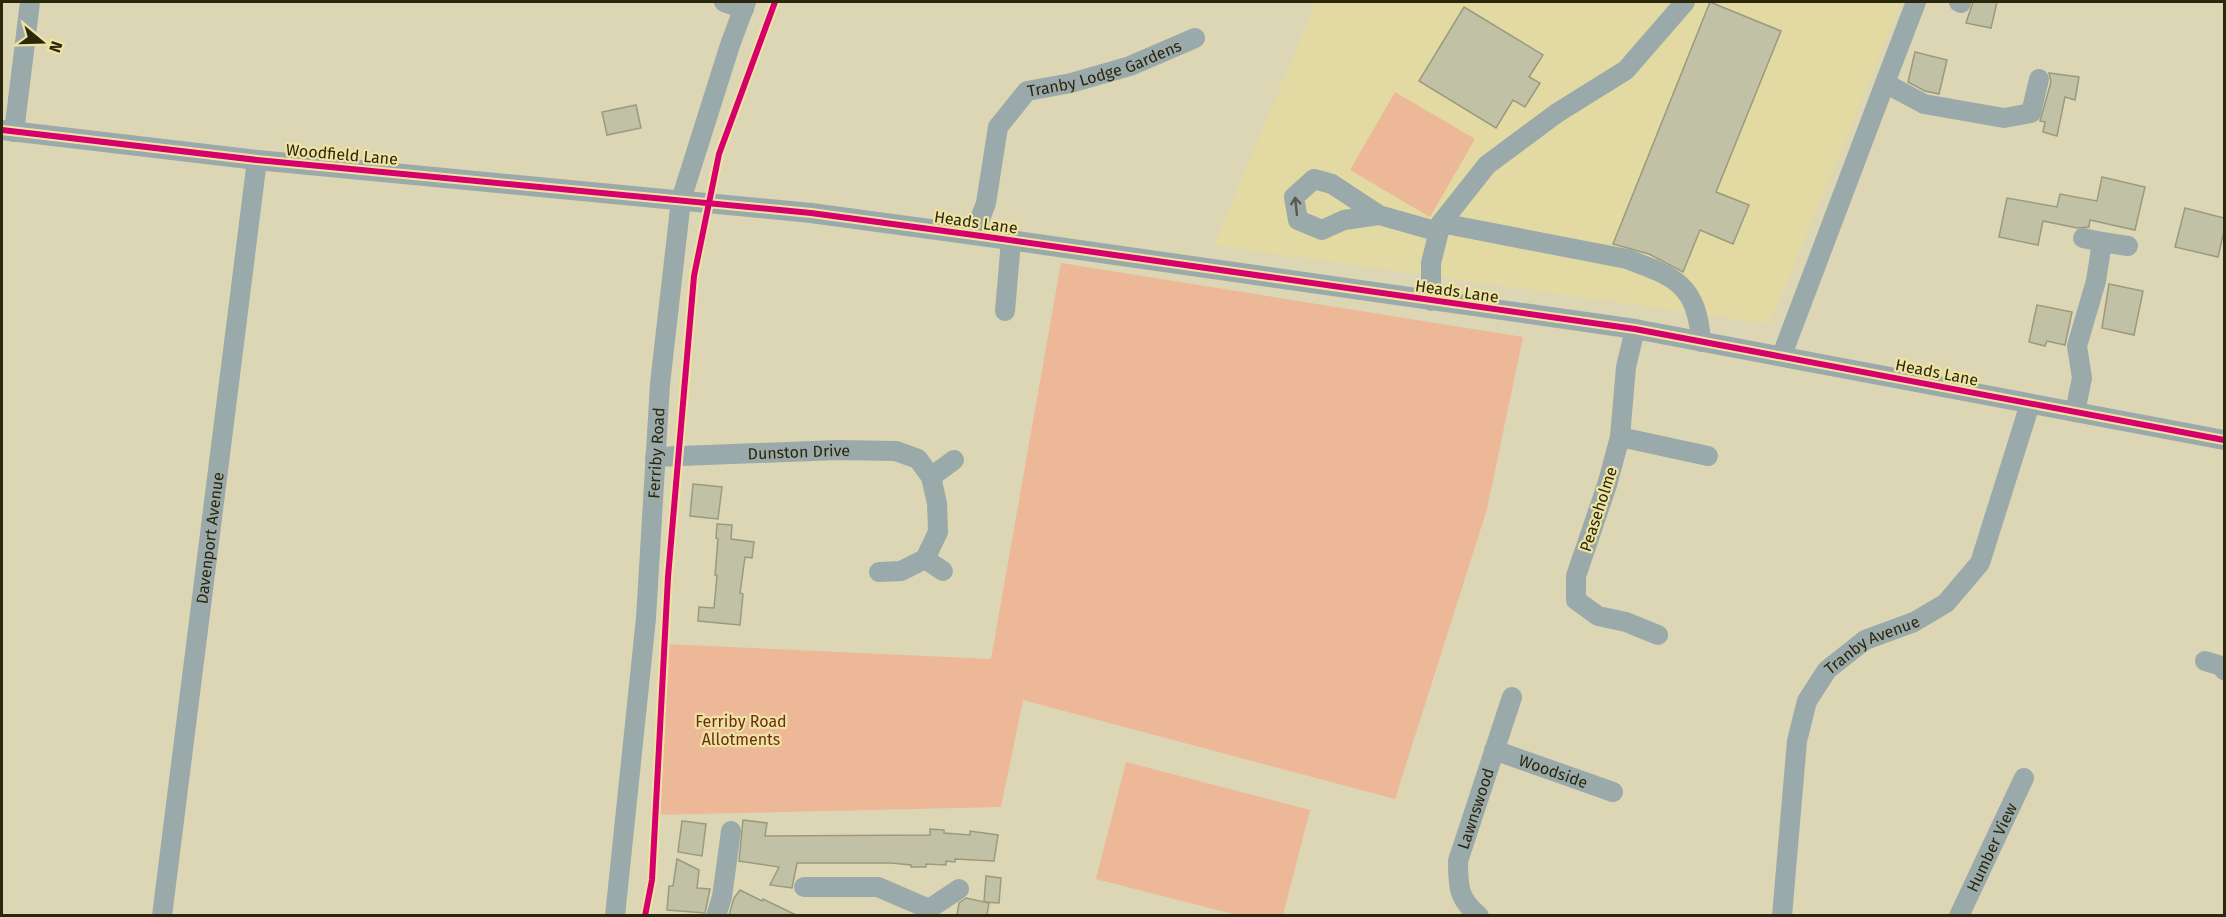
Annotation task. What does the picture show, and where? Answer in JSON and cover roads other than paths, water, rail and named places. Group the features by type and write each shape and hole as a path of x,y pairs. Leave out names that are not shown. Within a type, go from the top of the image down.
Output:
{"street":[{"path":"8,131 30,2"},
{"path":"724,2 745,5"},
{"path":"1431,301 1431,263 1440,228 1487,165 1557,113 1626,70 1685,2"},
{"path":"1782,355 1916,2"},
{"name":"Ferriby Road","path":"615,915 646,618 660,384 681,200 745,5"},
{"name":"Tranby Lodge Gardens","path":"974,235 986,203 998,127 1027,91 1071,83 1130,66 1195,38"},
{"path":"1885,83 1924,104 2004,118 2031,113 2039,79"},
{"name":"Woodfield Lane","path":"8,131 257,160 681,200"},
{"name":"Davenport Avenue","path":"162,915 257,160"},
{"name":"Heads Lane","path":"681,200 811,213 974,235 1635,329 2224,440"},
{"path":"1379,215 1440,228 1628,259 1657,269 1676,279 1687,293 1699,316 1701,342"},
{"path":"2074,412 2082,378 2077,346 2096,281 2092,240 2128,246"},
{"path":"1005,311 1011,241"},
{"name":"Peaseholme","path":"1635,329 1626,367 1620,437 1607,486 1576,576 1576,600 1598,616 1626,622 1658,636"},
{"name":"Tranby Avenue","path":"1782,915 1797,741 1807,701 1827,670 1865,640 1914,622 1946,603 1980,563 2031,404"},
{"path":"1620,437 1708,456"},
{"name":"Dunston Drive","path":"655,458 837,450 896,451 918,459 931,477"},
{"path":"879,572 901,571 925,559 938,532 937,503 931,477 954,460"},
{"path":"925,559 943,571"},
{"name":"Lawnswood","path":"1479,915 1472,909 1458,888 1458,861 1512,697"},
{"name":"Woodside","path":"1494,750 1613,792"},
{"name":"Humber View","path":"1959,915 2024,778"},
{"path":"716,915 722,897 731,831"},
{"path":"804,887 878,887 929,912 959,889"}],"park label":[{"name":"Ferriby Road Allotments","path":"741,730"}]}
